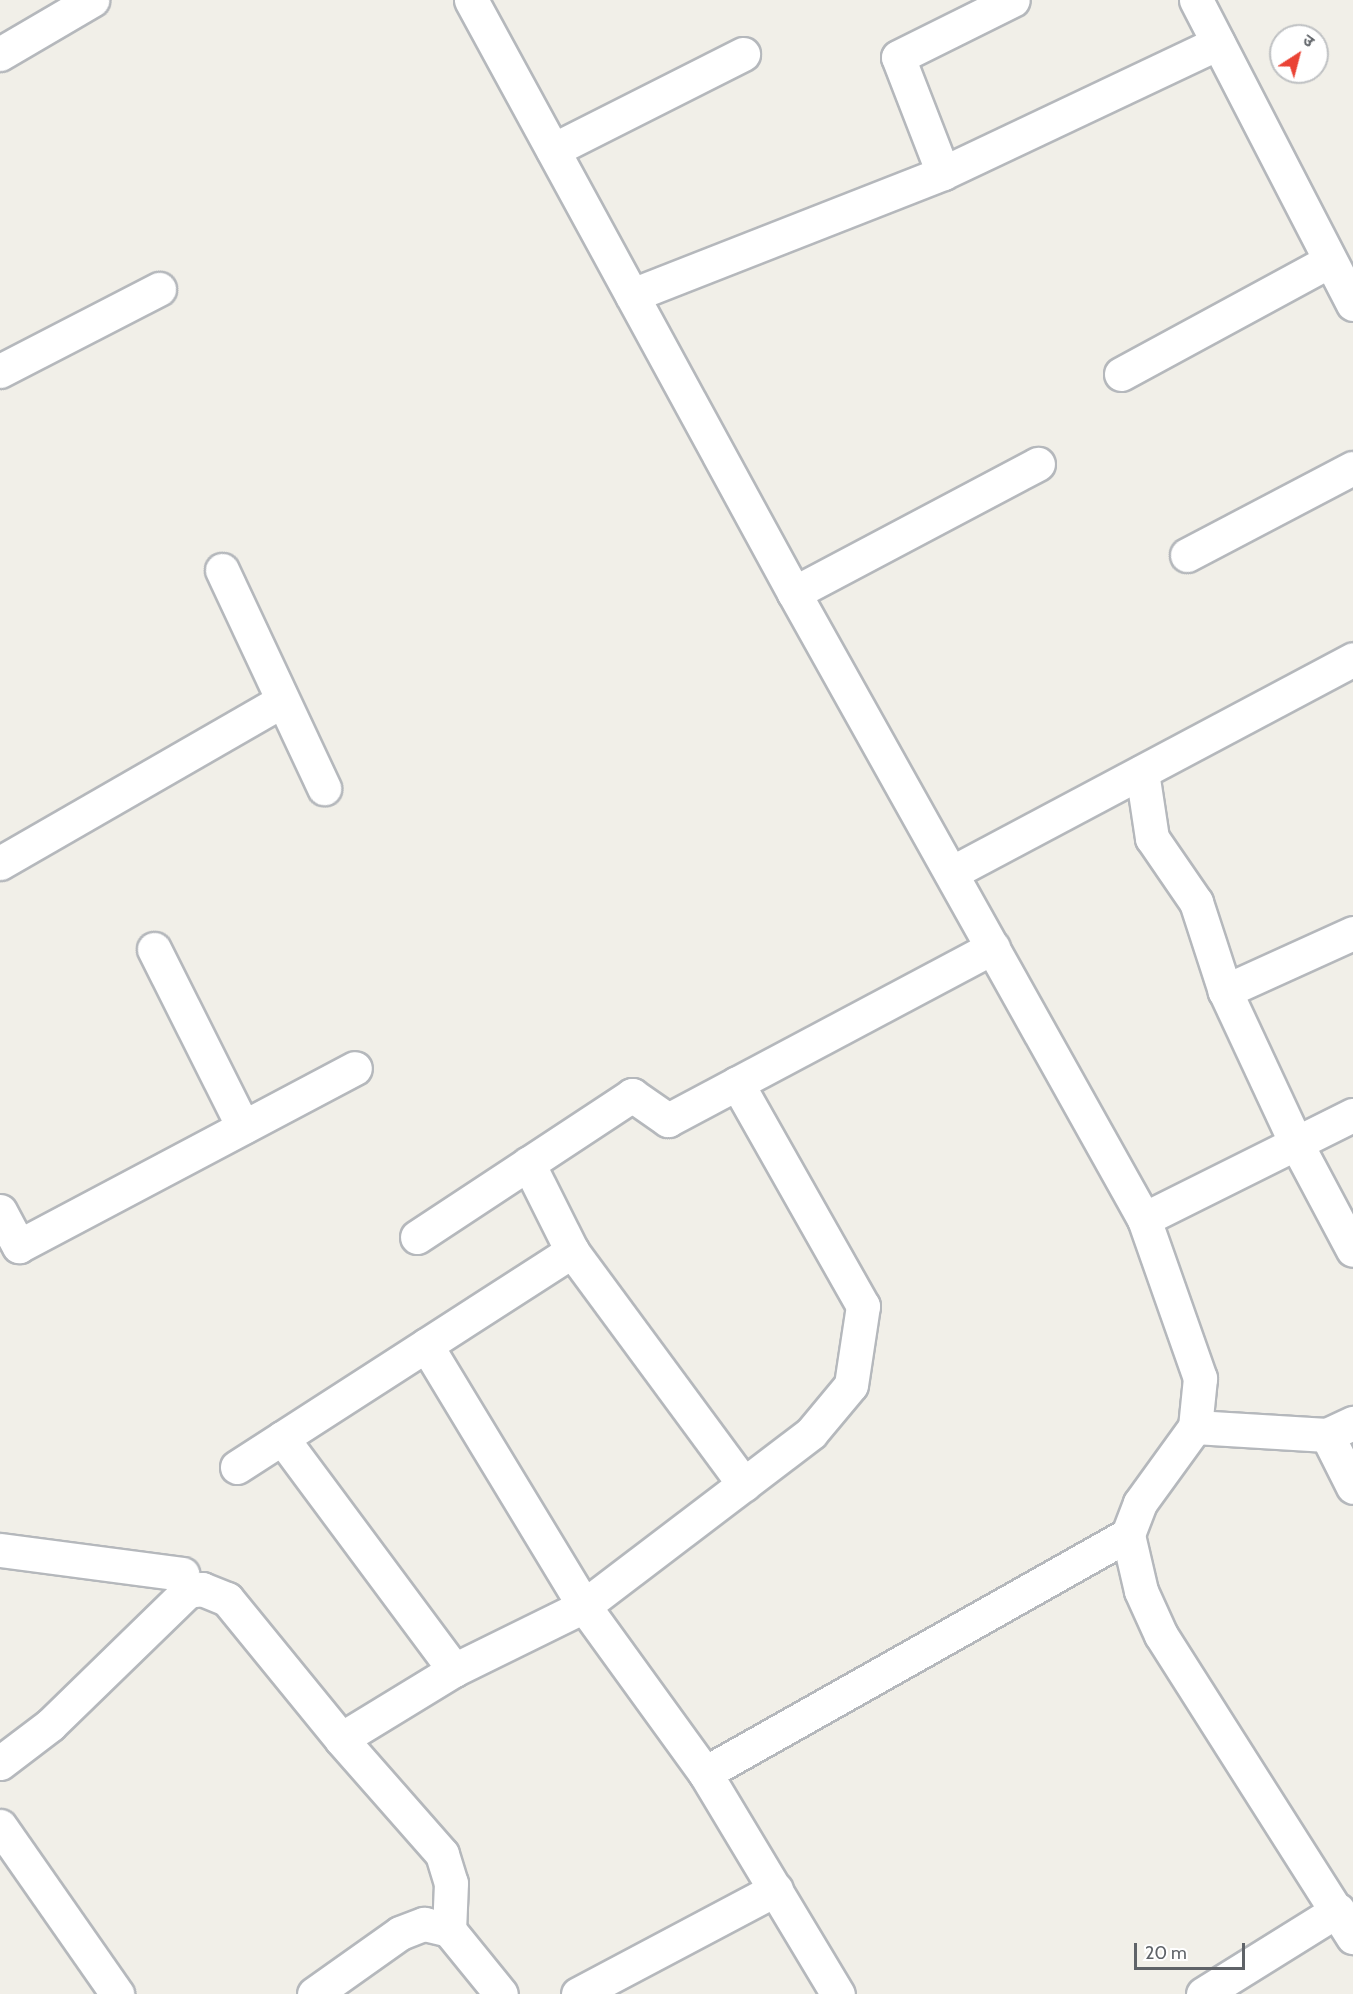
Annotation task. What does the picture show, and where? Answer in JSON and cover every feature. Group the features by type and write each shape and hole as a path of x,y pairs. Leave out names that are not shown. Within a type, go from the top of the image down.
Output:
{"street":[{"path":"0,54 92,0"},
{"path":"471,0 794,593 953,872 1144,1219 1200,1378 1195,1427 1140,1503 1128,1535 1141,1591 1161,1635 1345,1923 1203,1994"},
{"path":"943,173 898,57 1013,0"},
{"path":"1196,0 1353,304"},
{"path":"632,295 943,173 1218,44"},
{"path":"553,150 743,54"},
{"path":"1120,374 1329,261"},
{"path":"0,371 159,289"},
{"path":"794,593 1038,464"},
{"path":"1187,555 1353,468"},
{"path":"222,570 324,788"},
{"path":"953,872 1353,659"},
{"path":"0,863 282,700"},
{"path":"1142,772 1152,838 1196,902 1225,992 1296,1143 1353,1250"},
{"path":"1225,992 1353,933"},
{"path":"417,1236 632,1095 668,1120 993,947"},
{"path":"154,949 243,1127"},
{"path":"0,1211 19,1246 354,1068"},
{"path":"341,1739 454,1670 584,1606 811,1433 852,1385 863,1306 738,1083"},
{"path":"1144,1219 1353,1115"},
{"path":"528,1163 572,1251 744,1484"},
{"path":"237,1467 572,1251"},
{"path":"426,1345 584,1606 705,1773 838,1994"},
{"path":"1195,1427 1340,1429 1353,1487"},
{"path":"282,1438 454,1670"},
{"path":"705,1773 1128,1535"},
{"path":"0,1550 182,1574"},
{"path":"0,1763 50,1725 188,1591 202,1589 227,1599 341,1739 442,1854 451,1883 449,1930"},
{"path":"0,1826 117,1994"},
{"path":"578,1994 776,1889"},
{"path":"314,1994 400,1933 424,1923 449,1930 501,1994"}]}
